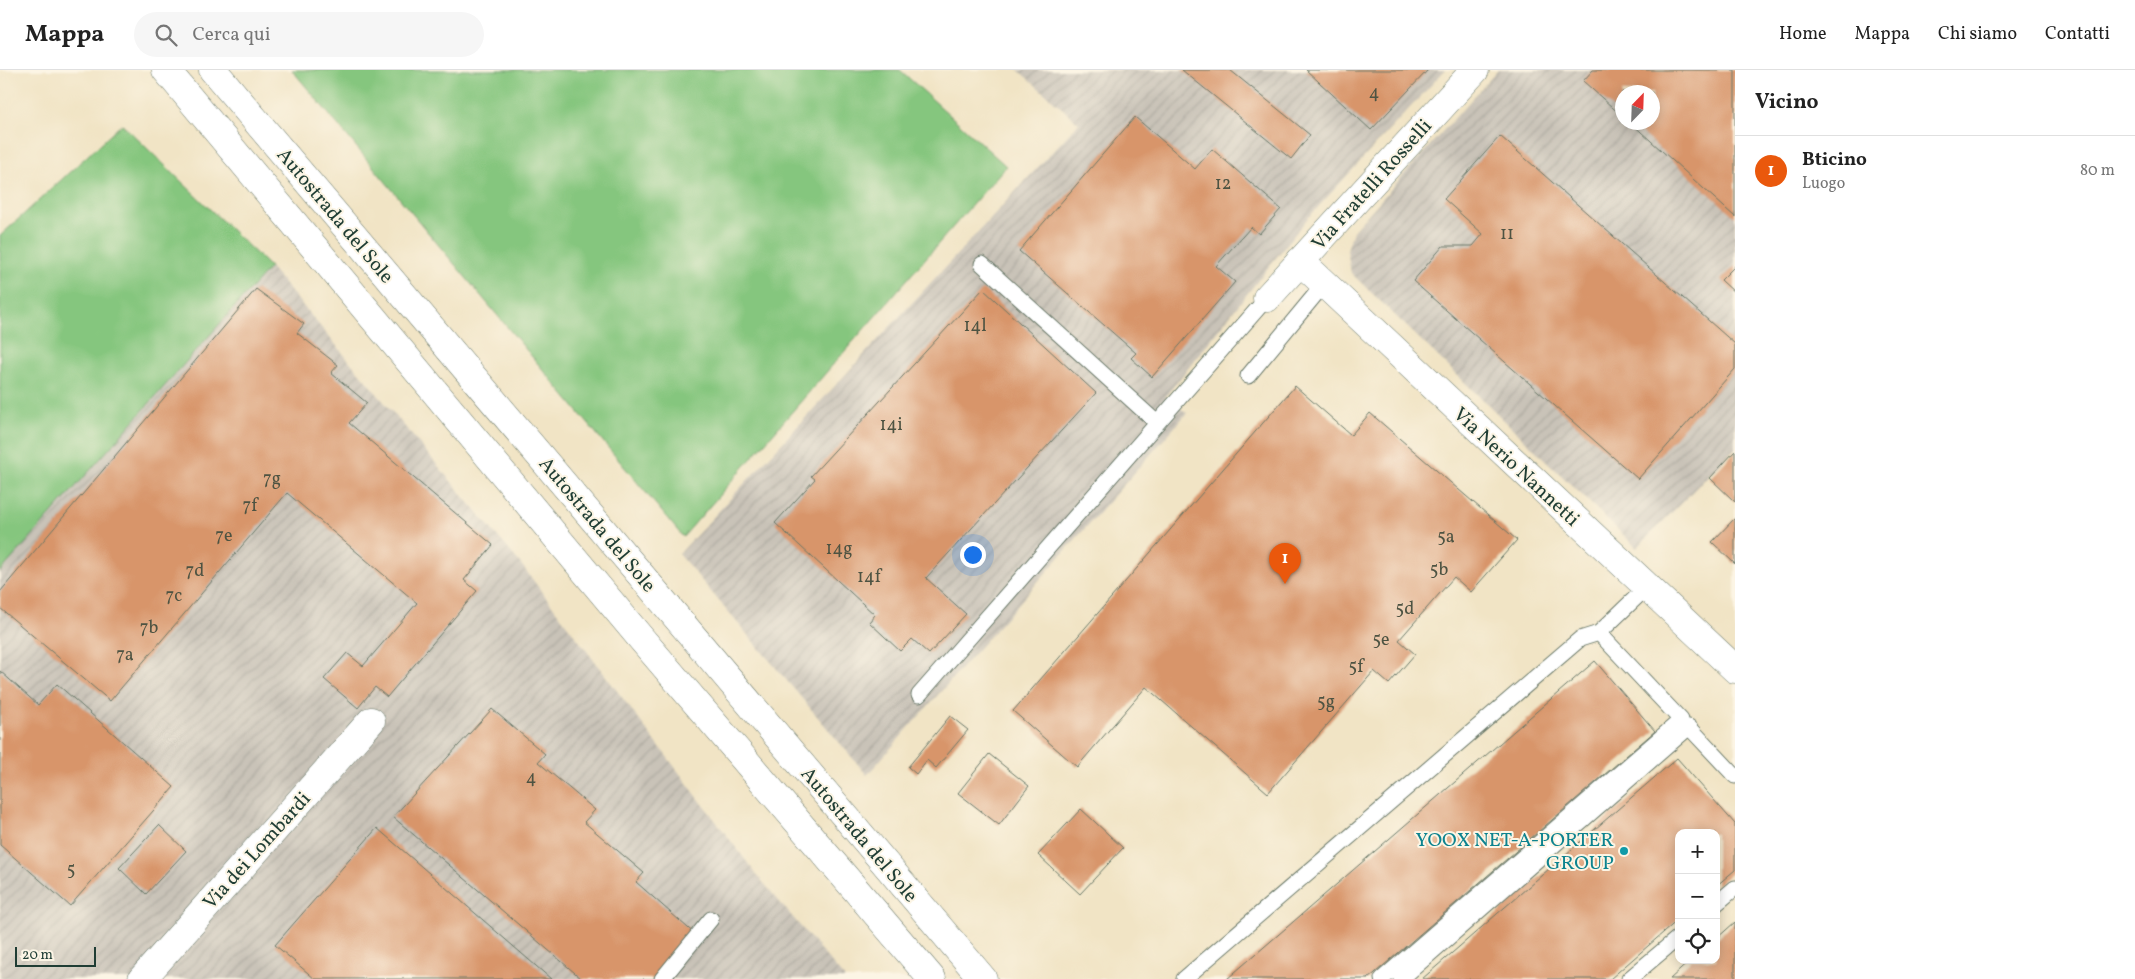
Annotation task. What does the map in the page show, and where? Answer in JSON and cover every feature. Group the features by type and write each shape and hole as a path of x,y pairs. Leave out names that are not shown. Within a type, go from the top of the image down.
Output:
{"main road":[{"name":"Autostrada del Sole","path":"166,70 633,628 932,979"},
{"name":"Autostrada del Sole","path":"213,70 983,979"},
{"name":"Via Fratelli Rosselli","path":"1267,298 1474,70"},
{"name":"Via Nerio Nannetti","path":"1300,261 1735,669"},
{"name":"Via dei Lombardi","path":"142,979 371,721"}],"lane":[{"path":"982,264 1158,423"},
{"path":"1248,376 1324,284"},
{"path":"919,695 1267,298"},
{"path":"1184,979 1580,639 1598,633 1647,587"},
{"path":"1382,979 1681,720 1598,633"},
{"path":"1402,979 1689,727 1735,776"},
{"path":"1720,901 1735,888"},
{"path":"662,979 711,919"},
{"path":"1629,979 1675,939"}],"shaded area":[{"path":"1018,70 1445,70 1306,220 1165,397 1187,413 867,775 679,554 1079,123"},
{"path":"1498,70 1735,70 1735,448 1637,548 1351,273 1347,250 1353,231"},
{"path":"270,267 520,563 756,874 845,979 0,979 0,572"}],"green space":[{"path":"292,70 900,70 1006,166 683,537"},
{"path":"122,124 270,267 0,572 0,236"}],"building":[{"path":"1182,70 1230,70 1310,135 1291,159"},
{"path":"1306,70 1428,70 1371,130"},
{"path":"1593,70 1735,70 1735,217 1639,130 1660,130 1660,85 1615,85 1615,110 1583,81"},
{"path":"1135,117 1195,169 1212,149 1281,209 1259,234 1251,227 1216,266 1235,282 1152,377 1131,358 1136,353 1019,251"},
{"path":"1500,136 1735,344 1735,369 1638,479 1413,281 1443,246 1473,246 1483,234 1444,199"},
{"path":"1735,266 1735,293 1721,280"},
{"path":"256,289 304,324 297,333 338,365 331,373 367,403 349,423 493,545 464,580 477,591 387,697 375,687 358,708 324,679 347,653 363,666 417,603 287,493 110,701 0,608 0,592"},
{"path":"983,289 1096,393 926,578 966,614 929,654 912,639 900,651 869,622 875,615 775,523 815,479 811,476"},
{"path":"1295,386 1351,435 1370,413 1517,540 1471,592 1454,577 1399,640 1415,654 1389,684 1374,671 1268,793 1146,687 1077,767 1013,711"},
{"path":"1735,451 1735,502 1710,478"},
{"path":"1735,518 1735,564 1712,542"},
{"path":"1595,661 1655,731 1368,979 1227,979"},
{"path":"0,671 38,705 57,684 174,787 70,906 0,845"},
{"path":"492,709 545,754 538,762 595,810 584,822 644,873 636,882 697,936 658,979 582,979 393,817"},
{"path":"950,716 968,730 936,768 927,760 916,774 908,767"},
{"path":"989,754 1029,786 999,825 958,793"},
{"name":"YOOX NET-A-PORTER GROUP","path":"1677,758 1735,824 1735,870 1720,883 1720,829 1675,829 1675,922 1610,979 1422,979"},
{"path":"1081,809 1123,848 1080,894 1038,855"},
{"path":"159,825 186,851 146,894 119,868"},
{"path":"377,828 551,979 315,979 275,945"},
{"path":"1735,922 1735,979 1670,979 1687,964 1720,964 1720,935"}],"place":[{"name":"Bticino","path":"1285,584"},
{"name":"YOOX NET-A-PORTER GROUP","path":"1624,851"}]}
